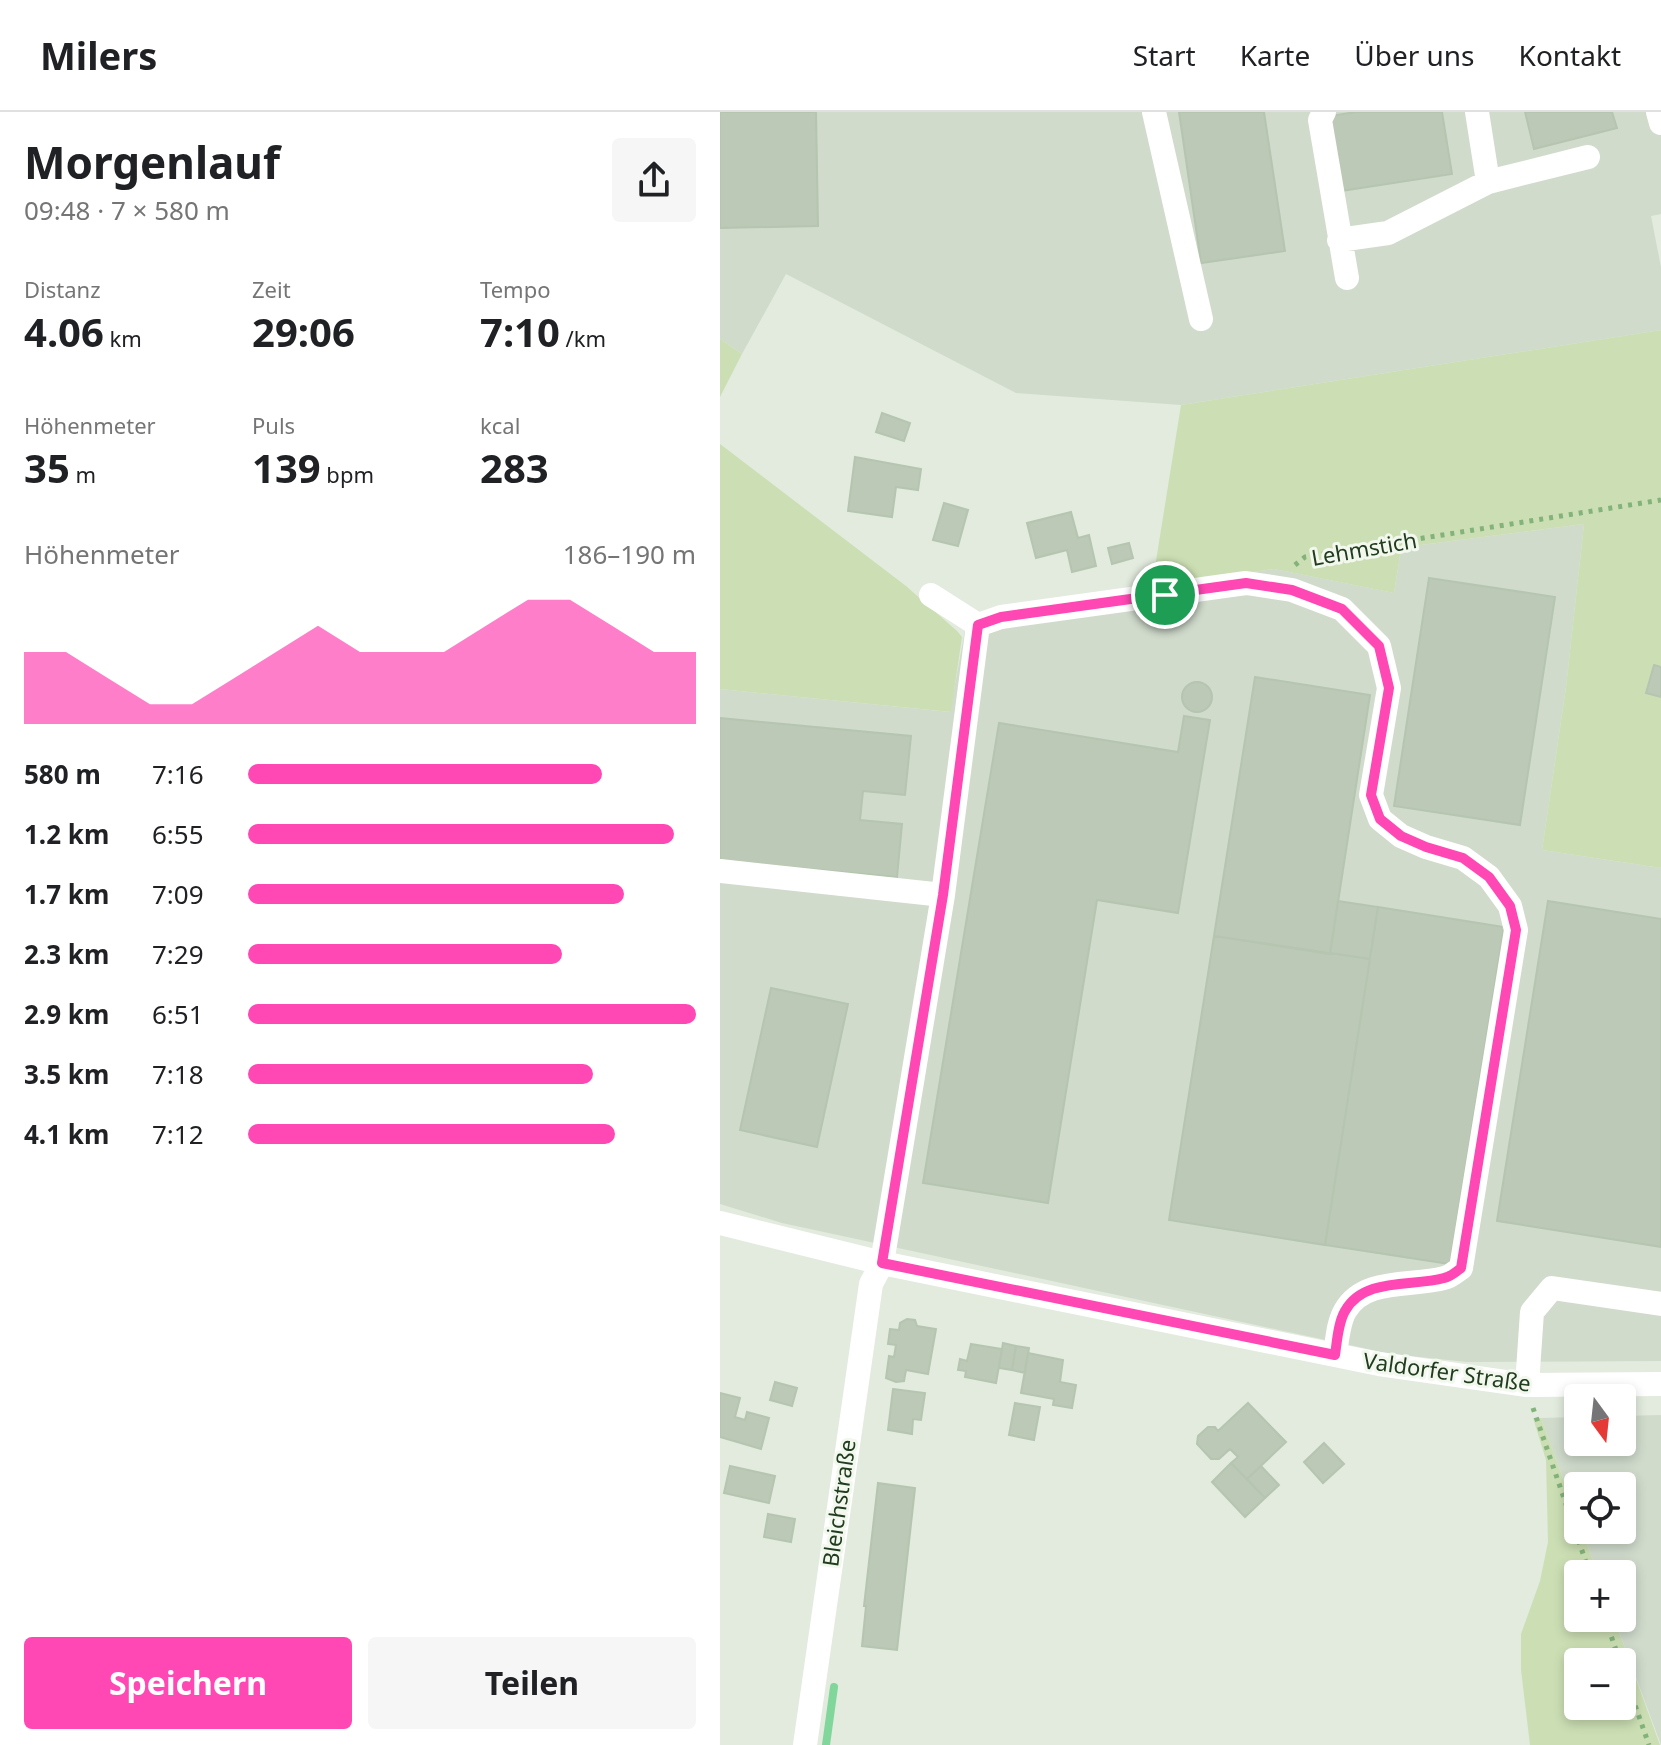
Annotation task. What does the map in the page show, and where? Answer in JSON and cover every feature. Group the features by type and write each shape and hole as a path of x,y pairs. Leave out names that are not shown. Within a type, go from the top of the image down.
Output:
{"street":[{"path":"1154,112 1201,319"},
{"path":"1324,112 1320,120 1347,278"},
{"path":"1477,112 1488,182"},
{"path":"1658,112 1661,123"},
{"path":"1339,240 1388,233 1488,182 1588,157"},
{"path":"978,625 1001,617 1246,583 1292,590 1342,609 1379,646 1389,688 1371,795 1380,819 1401,836 1463,858 1489,877 1510,906 1516,930 1461,1268 1446,1278 1399,1282 1353,1300 1343,1314 1335,1355"},
{"path":"931,595 978,625"},
{"path":"882,1263 943,895 978,625"},
{"path":"720,871 943,895"},
{"name":"Valdorfer Straße","path":"720,1223 882,1263 1529,1392 1661,1384"},
{"name":"Bleichstraße","path":"805,1745 871,1284 882,1263"},
{"path":"1529,1392 1532,1312 1552,1288 1661,1304"}],"path":[{"name":"Lehmstich","path":"1246,583 1273,579 1305,557 1661,500"},
{"path":"1529,1392 1585,1560"},
{"path":"1636,1708 1649,1745"}],"shaded area":[{"path":"720,112 1661,112 1661,214 1651,216 1661,267 1661,330 1181,405 1016,393 786,274 742,354 720,339"},
{"path":"1584,524 1566,687 1542,850 1661,868 1661,1361 1467,1362 1391,1354 782,1223 720,1204 720,689 950,712 968,614 1274,569 1394,593 1401,549 1405,547"},
{"path":"1661,1415 1661,1745 1636,1677 1636,1648 1625,1648 1619,1632 1636,1632 1636,1560 1593,1560 1587,1544 1636,1544 1636,1472 1564,1472 1564,1481 1541,1418 1564,1417 1564,1456 1636,1456 1636,1416"}],"green space":[{"path":"1661,330 1661,868 1542,850 1566,687 1584,524 1405,547 1401,549 1394,593 1274,569 1152,586 1181,405"},
{"path":"720,339 742,354 720,397"},
{"path":"720,444 906,586 957,631 962,637 951,712 720,689"},
{"path":"1533,1418 1541,1418 1564,1481 1564,1544 1587,1544 1593,1560 1564,1560 1564,1632 1619,1632 1625,1648 1564,1648 1564,1720 1636,1720 1636,1679 1660,1745 1530,1745 1521,1670 1521,1634 1540,1581 1548,1542 1546,1460"}],"building":[{"path":"720,112 816,112 818,226 720,228"},
{"path":"1179,112 1264,112 1285,251 1201,263"},
{"path":"1356,112 1442,112 1452,174 1341,191 1330,116"},
{"path":"1525,112 1612,112 1617,128 1534,149"},
{"path":"882,413 910,423 904,441 876,432"},
{"path":"855,457 921,469 918,490 896,487 892,517 848,511"},
{"path":"944,503 968,510 958,546 933,540"},
{"path":"1071,512 1078,538 1089,535 1096,566 1072,572 1067,550 1036,558 1027,523"},
{"path":"1129,543 1133,558 1112,564 1108,548"},
{"path":"1429,578 1555,597 1520,825 1394,806"},
{"path":"1654,665 1661,667 1661,697 1646,693"},
{"path":"1255,677 1370,695 1330,954 1214,936"},
{"path":"1197,682 1207,687 1212,697 1207,707 1197,712 1187,707 1182,697 1187,687"},
{"path":"1184,716 1210,720 1178,913 1097,900 1048,1203 923,1183 999,723 1178,752"},
{"path":"720,718 911,736 905,795 863,791 860,820 902,824 897,877 720,861"},
{"path":"1338,901 1378,907 1370,959 1330,953"},
{"path":"1548,901 1661,919 1661,1247 1497,1221"},
{"path":"1378,907 1504,927 1450,1264 1325,1245"},
{"path":"1214,936 1370,959 1325,1245 1169,1220"},
{"path":"771,988 848,1004 817,1147 740,1130"},
{"path":"907,1319 915,1320 917,1326 936,1329 928,1374 906,1370 904,1381 896,1382 886,1378 889,1356 894,1357 896,1345 888,1344 890,1329 899,1330 900,1323"},
{"path":"1003,1343 1016,1346 1012,1370 999,1368"},
{"path":"971,1344 1002,1349 996,1383 965,1377 966,1371 958,1370 960,1359 967,1361"},
{"path":"1016,1346 1029,1348 1025,1373 1012,1370"},
{"path":"1028,1353 1063,1360 1060,1382 1076,1385 1072,1408 1053,1405 1054,1399 1021,1393"},
{"path":"775,1382 797,1388 792,1406 770,1400"},
{"path":"893,1389 925,1393 921,1420 913,1419 912,1434 888,1430"},
{"path":"720,1393 740,1398 735,1417 745,1420 747,1412 769,1418 761,1449 720,1437"},
{"path":"1015,1403 1040,1407 1034,1440 1009,1435"},
{"path":"1248,1403 1286,1442 1247,1479 1231,1463 1238,1457 1230,1449 1219,1459 1211,1459 1197,1444 1198,1436 1208,1427 1215,1427 1218,1431"},
{"path":"1324,1443 1344,1464 1323,1483 1304,1462"},
{"path":"1231,1463 1265,1498 1245,1517 1212,1482"},
{"path":"730,1466 775,1476 769,1503 724,1493"},
{"path":"1261,1466 1279,1485 1265,1498 1247,1479"},
{"path":"878,1483 915,1488 897,1650 862,1646"},
{"path":"768,1514 795,1519 791,1542 764,1537"}],"waterway":[{"path":"826,1745 834,1687"}],"route":[{"path":"1246,583 1292,590 1342,609 1379,646 1389,688 1371,795 1380,819 1401,836 1463,858 1489,877 1510,906 1516,930 1461,1268 1446,1278 1399,1282 1353,1300 1343,1314 1335,1355 882,1263 943,895 978,625 1001,617 1165,595 1246,583"}]}
